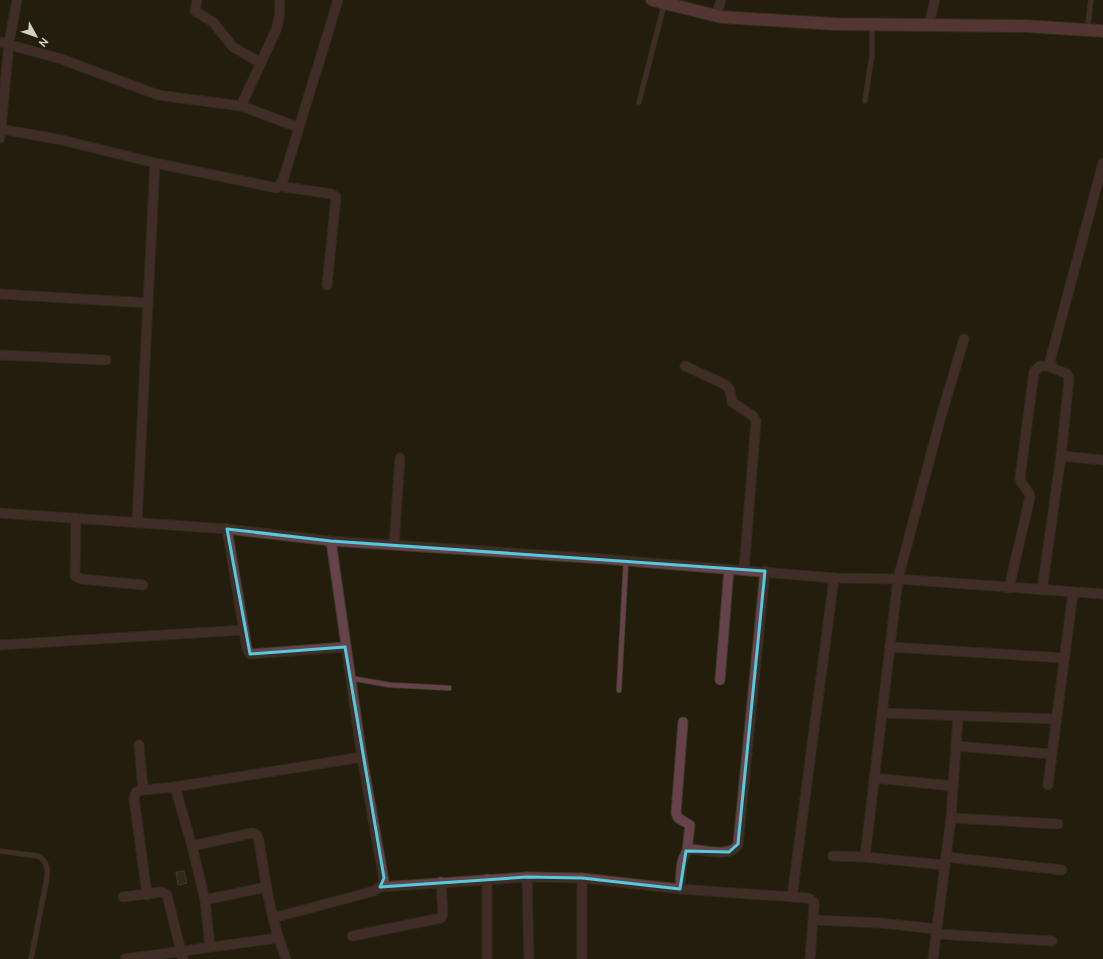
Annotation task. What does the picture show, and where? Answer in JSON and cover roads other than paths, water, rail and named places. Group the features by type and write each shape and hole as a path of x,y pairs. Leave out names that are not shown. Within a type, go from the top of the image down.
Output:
{"street":[{"path":"17,0 4,43 0,132 76,143 155,163 273,188 279,186 331,194 336,197 327,285"},
{"path":"197,0 195,11 213,22 227,43 238,51 261,63"},
{"path":"241,106 279,19 280,0"},
{"path":"279,186 283,180 338,0"},
{"path":"652,0 716,16 834,24 1025,26 1103,31"},
{"path":"716,16 721,0"},
{"path":"929,24 935,0"},
{"path":"4,43 61,59 158,95 241,106 298,127"},
{"path":"138,522 155,163"},
{"path":"1052,367 1050,361 1103,163"},
{"path":"0,294 148,304"},
{"path":"865,856 898,579 940,420 964,339"},
{"path":"0,355 106,360"},
{"path":"686,366 726,385 730,390 732,402 753,416 756,421 744,570"},
{"path":"1009,588 1030,496 1029,491 1022,484 1020,478 1034,372 1040,366 1052,367 1067,374 1069,378 1061,456 1042,590"},
{"path":"1061,456 1103,460"},
{"path":"394,545 400,458"},
{"path":"0,513 228,529 331,541 765,571 834,578 898,579 1103,594"},
{"path":"76,518 75,576 81,579 143,585"},
{"path":"228,529 247,649 250,654 345,647"},
{"path":"331,541 345,647 362,756 384,878 380,887"},
{"path":"720,680 729,569"},
{"path":"687,851 691,849 729,852 737,848 765,571"},
{"path":"792,897 834,578"},
{"path":"1048,785 1073,592"},
{"path":"0,645 244,630"},
{"path":"890,647 1065,658"},
{"path":"882,714 1056,719"},
{"path":"933,959 950,818 958,717"},
{"path":"680,889 683,857 687,851 690,825 678,818 676,813 683,722"},
{"path":"139,745 143,790"},
{"path":"956,746 1051,754"},
{"path":"147,895 134,798 136,792 362,756"},
{"path":"874,778 953,786"},
{"path":"175,787 192,846 205,900 210,947"},
{"path":"950,818 1058,824"},
{"path":"192,846 256,834 259,840 266,887 273,918 278,938 286,959"},
{"path":"833,856 865,856 1062,870"},
{"path":"273,918 374,891 380,887 441,882 527,878 582,878 680,889 811,899 814,906 814,920 810,959"},
{"path":"527,878 529,959"},
{"path":"582,878 582,959"},
{"path":"487,880 487,959"},
{"path":"352,936 441,918 443,913 441,882"},
{"path":"205,900 266,887"},
{"path":"123,897 161,892 167,895 182,955"},
{"path":"814,920 881,923 937,932 1052,941"},
{"path":"125,959 182,955 210,947 278,938"}],"lane":[{"path":"1087,30 1091,0"},
{"path":"639,102 664,3"},
{"path":"865,101 872,55 872,24"},
{"path":"619,690 626,561"},
{"path":"350,678 390,685 449,688"},
{"path":"0,851 38,856 43,859 47,865 48,870 46,883 31,959"}]}
